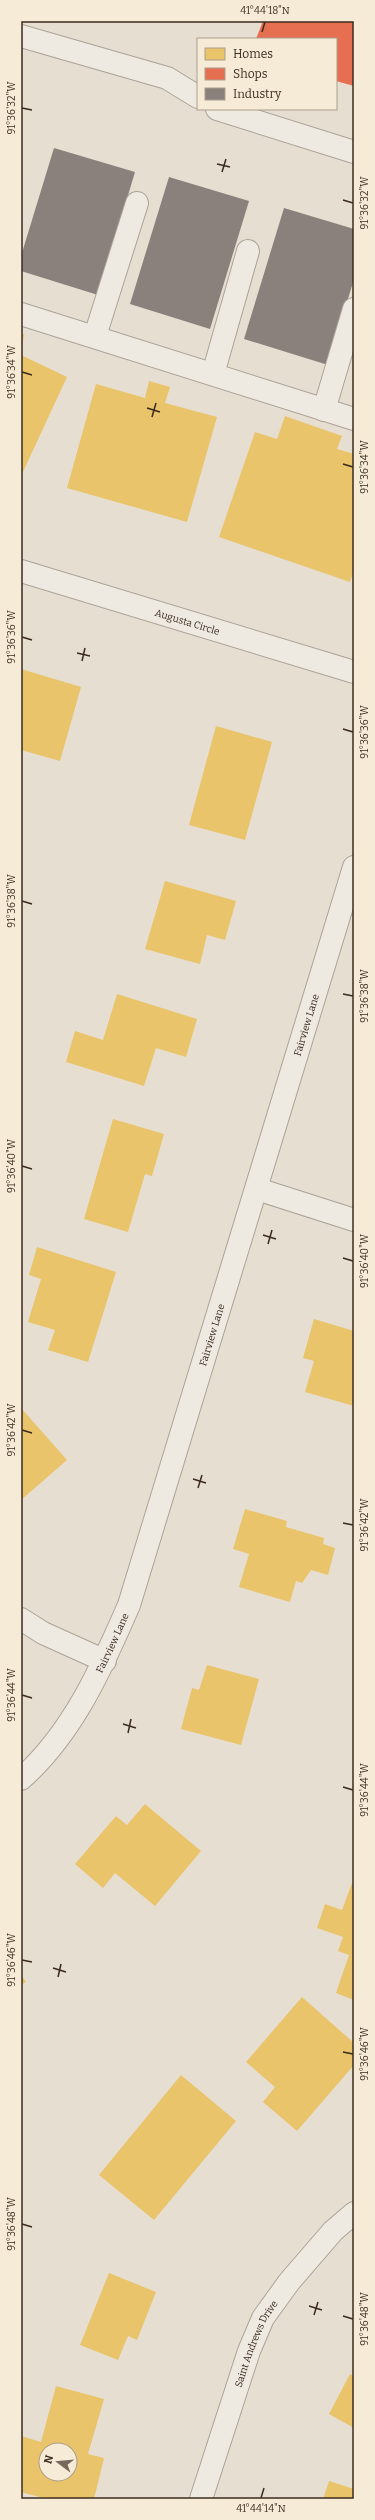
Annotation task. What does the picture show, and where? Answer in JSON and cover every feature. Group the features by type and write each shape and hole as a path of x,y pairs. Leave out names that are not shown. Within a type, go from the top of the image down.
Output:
{"street":[{"path":"21,36 167,78 197,96"},
{"path":"220,110 354,152"},
{"path":"96,336 137,203"},
{"path":"213,374 248,251"},
{"path":"324,410 354,309"},
{"path":"21,314 96,336 354,419"},
{"name":"Augusta Circle","path":"21,571 354,672"},
{"name":"Fairview Lane","path":"21,1778 35,1766 71,1721 105,1660 129,1605 354,867"},
{"path":"257,1189 354,1220"},
{"path":"21,1619 44,1633 105,1660"},
{"name":"Saint Andrews Drive","path":"201,2499 249,2351 264,2318 299,2271 334,2231 354,2213"}],"building: Homes":[{"path":"21,334 24,334 22,347 21,347"},
{"path":"21,355 67,377 22,474 21,473"},
{"path":"149,381 170,387 165,403 217,417 187,522 67,488 96,384 145,398"},
{"path":"285,416 342,436 337,449 354,454 354,570 350,582 219,537 255,432 277,439"},
{"path":"21,669 81,687 60,761 21,750"},
{"path":"216,726 272,742 245,840 189,825"},
{"path":"165,881 236,901 225,940 207,935 200,964 145,949"},
{"path":"117,994 197,1019 186,1057 156,1048 144,1086 66,1062 75,1031 103,1040"},
{"path":"113,1119 164,1134 152,1176 145,1174 128,1232 84,1219"},
{"path":"37,1247 116,1272 88,1362 48,1350 55,1330 28,1322 41,1279 29,1275"},
{"path":"314,1319 354,1331 354,1406 305,1392 314,1361 303,1358"},
{"path":"21,1408 67,1460 21,1500"},
{"path":"245,1509 287,1521 286,1527 324,1538 323,1544 335,1548 328,1575 311,1570 302,1583 296,1581 290,1602 239,1587 249,1554 233,1549"},
{"path":"207,1665 259,1679 241,1745 181,1729 192,1688 199,1690"},
{"path":"145,1804 201,1851 155,1906 115,1873 103,1888 75,1864 116,1816 127,1825"},
{"path":"352,1883 354,1884 354,2000 336,1993 349,1955 338,1951 343,1937 317,1928 325,1904 342,1910"},
{"path":"21,1975 26,1982 21,1985"},
{"path":"302,1997 354,2043 354,2065 297,2131 263,2102 275,2087 246,2062"},
{"path":"181,2075 236,2121 154,2220 99,2175"},
{"path":"109,2273 156,2292 137,2340 128,2336 118,2360 80,2345"},
{"path":"350,2374 354,2376 354,2428 329,2414"},
{"path":"56,2386 104,2399 88,2454 104,2458 94,2499 47,2499 21,2492 21,2436 41,2442"},
{"path":"329,2481 354,2489 354,2499 323,2499"}],"building: Shops":[{"path":"263,21 354,21 354,86 337,81 337,38 256,38"}],"building: Industry":[{"path":"54,148 135,172 98,295 21,271 21,256"},
{"path":"169,177 249,201 210,329 130,304"},
{"path":"284,208 354,229 354,279 328,365 244,339"}]}
